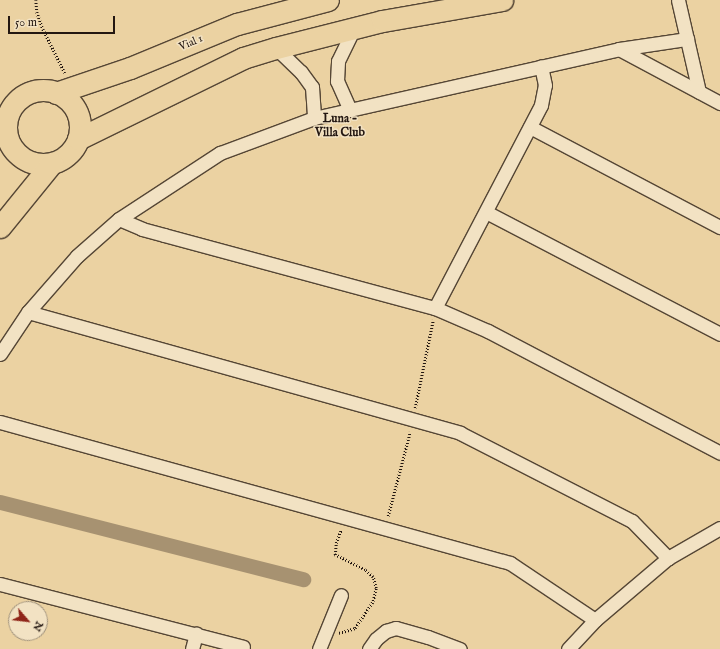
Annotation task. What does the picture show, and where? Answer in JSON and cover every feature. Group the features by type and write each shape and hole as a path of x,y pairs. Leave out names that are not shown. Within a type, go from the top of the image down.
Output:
{"main road":[{"name":"Vial 1","path":"64,91 130,68 237,24 328,0"},
{"path":"78,139 243,58 382,21 502,0"},
{"path":"45,90 64,91 66,98 74,106 78,117 80,128 78,139 72,150 63,158 52,163 40,164 30,162 20,156 12,148 8,138 3,133 8,115 14,105 22,97 33,92 45,90"},
{"path":"0,227 52,163"}],"street":[{"path":"678,0 699,92"},
{"path":"350,110 337,81 338,61 354,28"},
{"path":"0,354 28,312 77,256 119,218 220,153 314,118 619,49 687,39"},
{"path":"276,48 300,72 312,87 314,118"},
{"path":"619,49 720,103"},
{"path":"435,308 541,105 545,85 541,66"},
{"path":"530,127 720,227"},
{"path":"486,212 720,334"},
{"path":"119,218 142,229 435,308 488,331 720,453"},
{"path":"28,312 460,433 632,521 668,558"},
{"path":"0,422 510,563 595,620"},
{"path":"568,649 595,620 668,558 720,528"},
{"path":"0,584 243,647"},
{"path":"319,649 341,595"},
{"path":"369,649 376,639 386,631 396,628 428,637 460,649"},
{"path":"192,649 196,634"}],"path":[{"path":"36,0 37,12 64,91"},
{"path":"327,631 342,633 355,628 373,601 376,588 373,577 365,570 334,554 336,543 346,518"}],"waterway":[{"path":"0,502 303,579"}],"district":[{"name":"Luna - Villa Club","path":"340,126"}]}
